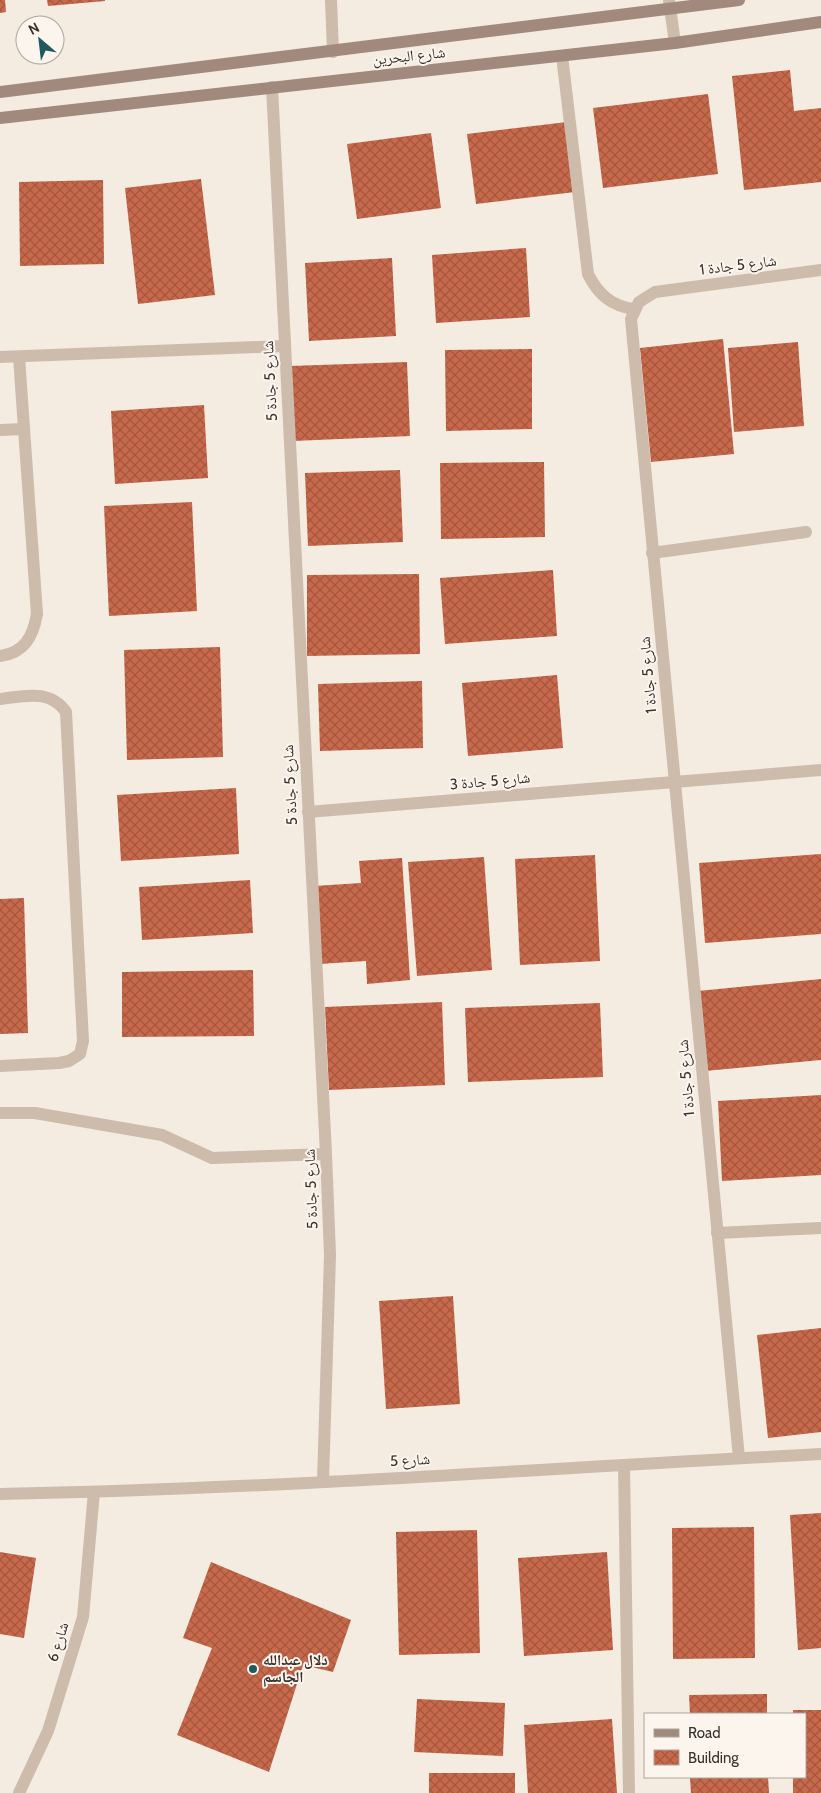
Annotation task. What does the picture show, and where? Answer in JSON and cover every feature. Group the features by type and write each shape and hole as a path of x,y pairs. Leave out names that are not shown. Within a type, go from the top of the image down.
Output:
{"street":[{"path":"331,0 333,52"},
{"name":"شارع البحرين","path":"0,92 333,52 670,5 739,0"},
{"path":"670,5 675,43"},
{"name":"شارع البحرين","path":"0,118 675,43 821,22"},
{"path":"562,56 588,274 594,285 610,302 622,308 634,309"},
{"name":"شارع 5 جادة 5","path":"272,87 330,1255 323,1481"},
{"name":"شارع 5 جادة 1","path":"739,1458 631,328 634,309 647,295 655,292 821,270"},
{"path":"0,357 285,346"},
{"path":"0,656 10,655 25,646 34,631 37,614 19,357"},
{"path":"0,430 24,429"},
{"path":"652,553 806,532"},
{"path":"0,699 28,696 49,698 58,701 66,712 84,1041 80,1054 69,1061 0,1066"},
{"name":"شارع 5 جادة 3","path":"308,812 821,770"},
{"path":"0,1114 36,1113 162,1135 212,1158 326,1154"},
{"path":"717,1233 821,1228"},
{"name":"شارع 5","path":"0,1494 94,1492 323,1481 821,1454"},
{"path":"624,1465 629,1793"},
{"name":"شارع 6","path":"19,1793 48,1731 83,1617 94,1492"}],"building":[{"path":"0,0 5,0 6,12 0,13"},
{"path":"47,0 105,0 105,1 48,6"},
{"path":"790,70 794,111 821,108 821,182 744,190 732,76"},
{"path":"708,94 718,174 603,188 593,108"},
{"path":"567,122 575,192 476,204 467,134"},
{"path":"431,133 441,208 357,219 347,144"},
{"path":"201,179 215,295 138,304 125,188"},
{"path":"103,180 104,264 20,266 19,182"},
{"path":"526,248 530,317 436,323 432,255"},
{"path":"392,258 396,336 309,341 305,263"},
{"path":"723,339 734,454 651,462 640,348"},
{"path":"798,342 804,426 734,432 728,348"},
{"path":"532,349 532,429 446,431 445,350"},
{"path":"407,362 410,436 293,441 290,366"},
{"path":"204,405 208,478 115,484 111,411"},
{"path":"544,462 545,537 441,539 440,463"},
{"path":"400,470 403,542 308,546 305,473"},
{"path":"192,502 197,611 109,616 104,506"},
{"path":"553,570 557,636 445,644 440,578"},
{"path":"419,574 420,654 307,656 307,575"},
{"path":"220,647 223,757 127,760 124,650"},
{"path":"557,675 563,748 468,756 462,683"},
{"path":"422,681 423,748 320,751 318,684"},
{"path":"236,788 239,854 121,861 117,795"},
{"path":"821,854 821,934 705,943 699,863"},
{"path":"595,855 600,961 520,965 515,859"},
{"path":"484,857 492,970 417,976 408,862"},
{"path":"402,858 410,980 367,984 366,961 319,964 314,886 361,883 359,861"},
{"path":"250,880 253,933 142,940 139,887"},
{"path":"24,898 28,1033 0,1034 0,899"},
{"path":"253,970 254,1036 122,1037 122,972"},
{"path":"821,979 821,1060 705,1071 698,991"},
{"path":"442,1002 445,1085 329,1090 325,1007"},
{"path":"600,1003 603,1077 468,1082 465,1008"},
{"path":"821,1095 821,1175 722,1181 718,1101"},
{"path":"453,1296 460,1404 386,1409 379,1301"},
{"path":"821,1328 821,1432 768,1438 757,1335"},
{"path":"821,1513 821,1648 798,1650 790,1515"},
{"path":"754,1527 755,1658 673,1659 672,1528"},
{"path":"477,1530 480,1653 399,1655 396,1532"},
{"path":"0,1552 36,1558 24,1638 0,1634"},
{"path":"607,1552 613,1650 524,1656 518,1558"},
{"name":"دلال عبدالله الجاسم","path":"211,1562 351,1620 333,1672 303,1665 269,1772 177,1735 212,1648 183,1638"},
{"path":"767,1694 767,1713 690,1713 689,1695"},
{"path":"417,1699 505,1703 503,1756 414,1752"},
{"path":"793,1710 821,1710 821,1793 793,1793 793,1778 806,1778 806,1713 793,1713"},
{"path":"612,1719 617,1793 528,1793 524,1725"},
{"path":"429,1773 515,1773 515,1793 429,1793"},
{"path":"690,1778 768,1778 769,1793 691,1793"}],"place":[{"name":"دلال عبدالله الجاسم","path":"253,1669"}]}
